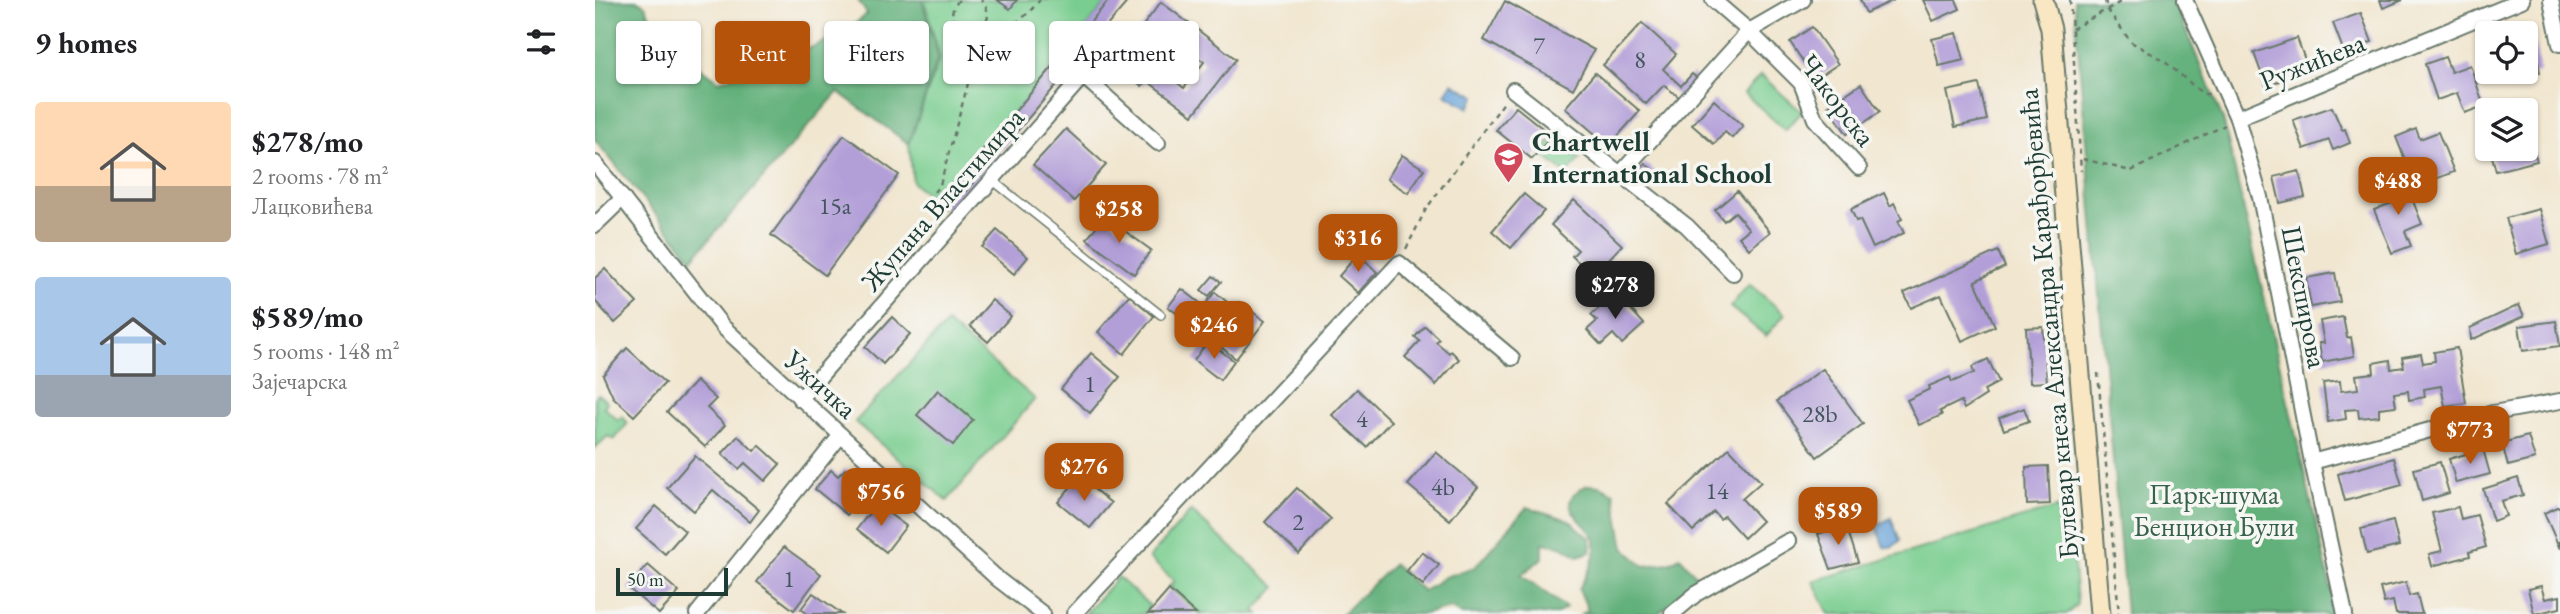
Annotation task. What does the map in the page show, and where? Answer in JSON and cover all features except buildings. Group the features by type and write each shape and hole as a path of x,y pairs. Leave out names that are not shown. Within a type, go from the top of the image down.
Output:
{"main road":[{"name":"Булевар кнеза Александра Карађорђевића","path":"2043,0 2051,29 2100,614"},
{"name":"Булевар кнеза Александра Карађорђевића","path":"2051,29 2056,11 2055,0"}],"street":[{"name":"Чакорска","path":"1713,0 1749,31 1801,83 1815,119 1859,168"},
{"path":"1620,174 1749,31 1803,0"},
{"name":"Шекспирова","path":"2185,0 2237,118 2260,197 2345,614"},
{"name":"Ружићева","path":"2237,118 2522,0"},
{"path":"2551,0 2560,44"},
{"name":"Жупана Властимира","path":"800,399 1083,76 1158,143"},
{"path":"1513,90 1687,226 1733,273"},
{"name":"Ужичка","path":"595,163 723,327 999,580 1042,614"},
{"path":"595,225 623,198"},
{"path":"1074,614 1399,263 1512,358"},
{"path":"2312,462 2493,413 2560,401"},
{"path":"697,614 841,435"},
{"path":"1672,614 1696,594 1788,541"}],"lane":[{"path":"992,180 1161,315"}],"path":[{"path":"955,21 953,12 959,0"},
{"path":"982,0 987,10 985,21"},
{"path":"1019,21 1040,0"},
{"path":"2070,0 2082,158 2081,181"},
{"path":"2105,0 2107,9 2131,42 2163,60 2203,94 2224,90"},
{"path":"2072,29 2124,0"},
{"path":"942,198 934,192 940,185 968,84"},
{"path":"1399,263 1426,209 1513,90"},
{"path":"2082,158 2131,171 2237,118"},
{"path":"2098,370 2119,614"}],"green space":[{"path":"595,0 636,0 645,5 652,21 616,21 616,84 701,84 701,67 715,78 715,84 810,84 810,48 824,41 824,84 929,84 909,144 838,92 692,259 595,140"},
{"path":"858,0 922,0 928,21 858,21 867,14"},
{"path":"924,0 1109,0 1091,21 1049,21 1049,71 938,203 913,183 909,144 940,57"},
{"name":"Парк-шума Бенцион Були","path":"2074,0 2173,0 2223,119 2337,614 2126,614"},
{"path":"929,25 938,57 929,84"},
{"path":"1761,75 1802,112 1785,130 1744,93"},
{"path":"1554,138 1580,159 1567,174 1541,154"},
{"path":"1749,284 1785,314 1766,336 1730,307"},
{"path":"947,323 1035,399 947,501 855,422"},
{"path":"598,394 607,402 604,407 618,420 622,416 628,423 614,440 608,436 595,448 595,398"},
{"path":"1588,485 1600,486 1614,493 1624,548 1644,566 1669,563 1680,557 1701,581 1657,614 1581,614 1588,610 1579,589 1593,560 1595,541 1575,514 1571,500 1576,492"},
{"path":"2069,504 2077,604 2067,614 1829,614 1813,581"},
{"path":"1527,507 1569,520 1591,539 1590,552 1578,556 1561,546 1543,543 1543,558 1521,575 1566,608 1557,614 1460,614 1452,608 1423,614 1342,614 1394,564 1423,591 1445,577 1475,567"},
{"path":"1191,511 1276,587 1255,610 1259,614 1200,614 1169,587 1174,581 1149,558"},
{"path":"1118,577 1150,606 1143,614 1085,614"}],"water":[{"path":"1452,83 1476,96 1469,108 1445,94"},
{"path":"1891,518 1900,541 1891,548 1884,547 1876,526"}],"place":[{"name":"Chartwell International School","path":"1509,184"}]}
